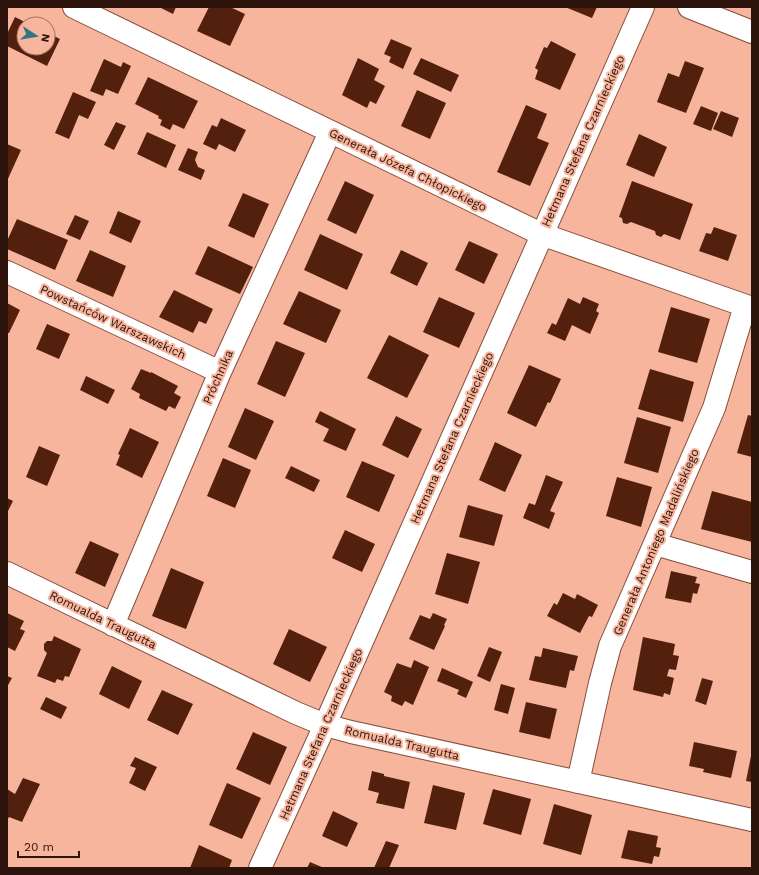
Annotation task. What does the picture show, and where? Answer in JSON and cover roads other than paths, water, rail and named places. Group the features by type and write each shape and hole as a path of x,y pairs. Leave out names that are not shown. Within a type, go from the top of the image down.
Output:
{"street":[{"name":"Generała Józefa Chłopickiego","path":"74,7 542,234 748,307"},
{"name":"Hetmana Stefana Czarnieckiego","path":"260,868 326,725 643,7"},
{"path":"689,7 752,32"},
{"name":"Próchnika","path":"113,625 220,372 330,132"},
{"name":"Powstańców Warszawskich","path":"7,272 220,372"},
{"name":"Generała Antoniego Madalińskiego","path":"578,782 600,683 610,646 714,408 748,307"},
{"path":"655,544 752,572"},
{"name":"Romualda Traugutta","path":"7,573 296,713 326,725 350,732 752,820"}]}
